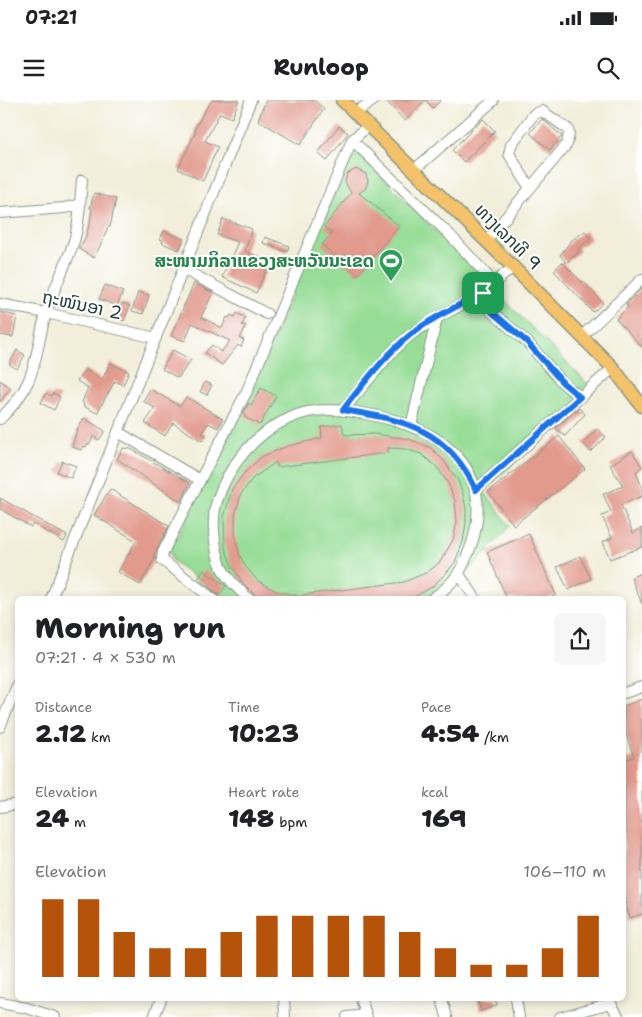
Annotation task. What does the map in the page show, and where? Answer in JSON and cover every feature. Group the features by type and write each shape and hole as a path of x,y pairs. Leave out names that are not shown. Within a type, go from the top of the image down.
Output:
{"main road":[{"name":"ທາງເລກທີ 9","path":"342,100 582,336 612,368 642,406"}],"street":[{"path":"52,596 251,100"},
{"path":"355,113 374,100"},
{"path":"414,170 493,101"},
{"path":"486,241 567,144 568,129 542,110 534,114 511,145 509,154 530,188"},
{"path":"209,596 165,564 161,557 246,393 352,140 368,126"},
{"path":"352,140 450,236 495,284"},
{"path":"0,419 13,407 30,380 35,366 46,313 74,241 82,180"},
{"path":"0,214 79,205"},
{"path":"343,410 391,353 410,335 483,293 513,267"},
{"path":"183,269 267,314"},
{"path":"582,336 642,280"},
{"path":"483,293 492,312 527,342 563,383 580,397"},
{"name":"ຖະໜົນອາ 2","path":"0,304 156,338"},
{"path":"411,426 437,318"},
{"path":"476,490 612,368"},
{"path":"246,596 238,590 222,568 218,553 215,506 226,478 248,448 262,436 290,418 326,410 343,410 394,419 411,426 443,443 454,453 468,471 476,490 477,512 475,533 459,574 438,596"},
{"path":"118,432 200,480"},
{"path":"459,574 474,596"},
{"path":"626,692 642,687"},
{"path":"0,727 15,690"},
{"path":"0,807 15,804"},
{"path":"154,1017 160,1001"},
{"path":"284,1001 285,1017"},
{"path":"347,1017 366,1016 364,1001"},
{"path":"443,1001 447,1017"},
{"path":"516,1001 520,1017"},
{"path":"560,1017 609,1001 619,1017"},
{"path":"0,1003 29,1003 55,1017"}],"green space":[{"name":"ສະໜາມກິລາແຂວງສະຫວັນນະເຂດ","path":"358,153 593,389 484,491 510,526 446,596 219,596 173,561 170,551 253,390 340,174"}],"building":[{"path":"212,100 239,100 232,118 220,113 205,141 218,147 203,181 178,169 196,131 194,130"},
{"path":"266,100 314,100 324,109 300,145 258,120"},
{"path":"385,100 425,100 405,121"},
{"path":"425,100 441,100 433,108"},
{"path":"483,119 495,131 464,162 452,150"},
{"path":"542,119 562,136 550,150 530,133"},
{"path":"339,126 348,133 327,161 318,153"},
{"path":"356,169 366,174 368,181 366,188 359,193 399,226 358,275 322,245 332,233 324,227 351,193 345,182 347,174"},
{"path":"94,193 116,199 110,227 108,227 94,258 79,249 90,223 92,208 90,208"},
{"path":"223,219 252,229 245,251 270,262 256,293 222,277 238,242 217,235"},
{"path":"164,231 184,239 179,250 162,243 163,240 160,239"},
{"path":"585,231 591,239 578,248 580,251 566,263 560,255 571,241"},
{"path":"265,237 289,246 287,252 263,243"},
{"path":"562,262 603,303 593,312 554,271"},
{"path":"194,283 213,293 201,317 222,328 227,317 229,318 231,315 235,317 237,313 246,318 242,325 246,326 240,339 244,340 241,347 238,345 222,365 205,353 212,345 221,352 230,341 192,323 185,341 171,336"},
{"path":"105,285 123,292 117,306 99,299"},
{"path":"642,288 642,347 616,319 628,307 626,304"},
{"path":"138,292 149,295 143,314 132,311"},
{"path":"122,303 130,306 124,321 116,318"},
{"path":"0,312 17,316 13,337 0,335"},
{"path":"17,350 25,355 17,369 9,364"},
{"path":"173,350 191,360 178,378 162,369"},
{"path":"110,363 129,372 123,385 115,381 97,413 83,406 82,402 88,388 77,381 85,369 102,380"},
{"path":"0,380 11,388 0,402"},
{"path":"205,382 212,385 207,395 200,392"},
{"path":"261,388 276,396 260,425 244,417 246,415 243,413 249,403 251,405"},
{"path":"150,389 180,406 186,397 223,419 218,428 208,423 202,433 206,435 202,441 173,423 165,436 145,423 155,408 143,401"},
{"path":"46,393 51,396 53,393 60,397 54,410 41,403"},
{"path":"579,408 585,414 565,436 556,428"},
{"path":"84,418 105,431 99,440 93,436 90,444 86,447 83,446 81,450 72,447 77,430"},
{"path":"342,424 344,435 374,434 409,439 431,448 444,461 458,481 466,509 463,542 455,562 432,587 416,596 302,596 404,582 428,572 440,562 453,540 457,522 455,501 448,483 437,467 421,454 406,449 388,448 388,453 277,467 276,462 252,479 241,494 235,515 235,535 240,556 246,567 258,581 276,591 298,596 256,596 242,582 232,566 225,548 224,517 232,489 246,471 263,456 288,446 322,438 321,427"},
{"path":"597,429 606,437 591,452 583,443"},
{"path":"559,436 585,469 514,525 488,492"},
{"path":"123,448 131,449 190,483 181,502 117,459"},
{"path":"632,451 642,467 636,472 642,487 642,496 621,505 633,533 642,528 642,547 610,559 603,542 612,538 602,516 611,512 603,494 623,486 610,465"},
{"path":"62,461 76,466 71,478 57,472"},
{"path":"110,489 169,526 157,549 155,558 140,585 118,572 136,541 94,515"},
{"path":"0,498 67,536 64,542 33,524 31,527 0,509"},
{"path":"529,534 556,595 506,596 487,552"},
{"path":"580,556 591,579 568,590 557,567"},
{"path":"204,570 226,586 219,595 198,579"},
{"path":"642,573 642,604 631,577"},
{"path":"642,699 642,914 630,918 626,905 626,759 634,757 626,735 626,705"},
{"path":"478,1001 496,1001 497,1005 481,1011"}],"place":[{"name":"ສະໜາມກິລາແຂວງສະຫວັນນະເຂດ","path":"391,282"}],"route":[{"path":"483,293 492,312 527,342 563,383 580,397 476,490 468,471 454,453 443,443 394,419 343,410 391,353 410,335 483,293"}]}
